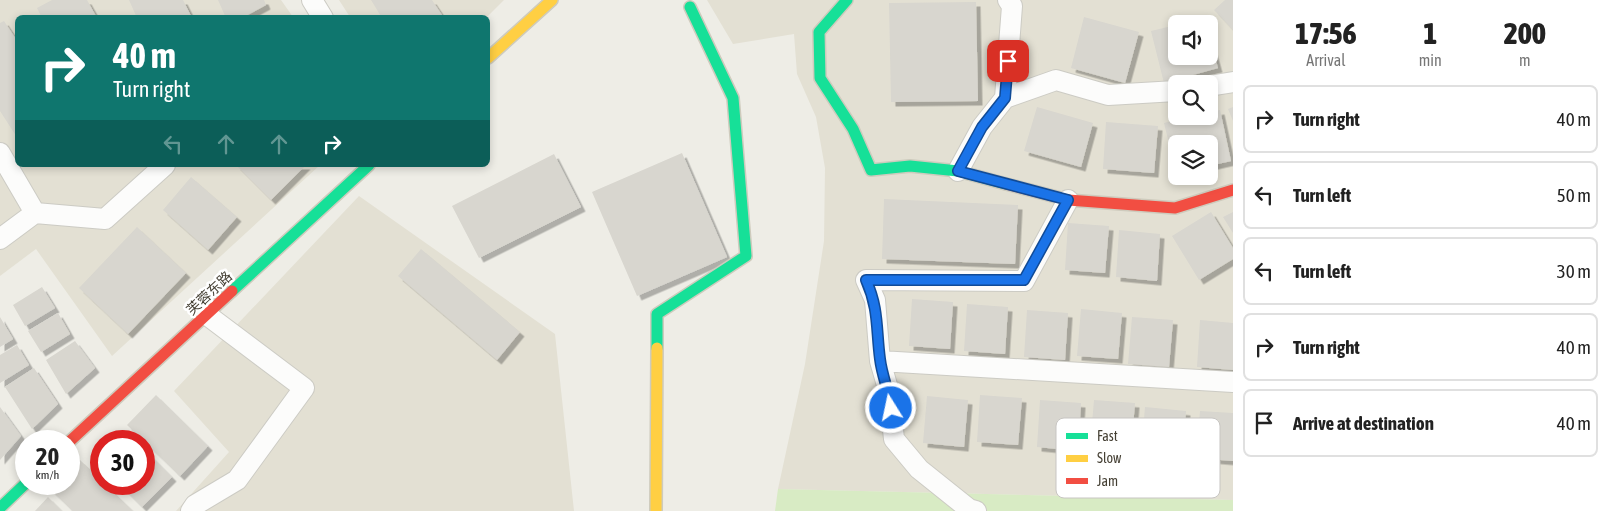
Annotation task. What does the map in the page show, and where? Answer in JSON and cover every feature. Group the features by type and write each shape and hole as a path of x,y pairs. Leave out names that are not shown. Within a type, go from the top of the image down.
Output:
{"street":[{"path":"312,0 321,15"},
{"path":"490,56 552,0"},
{"path":"848,0 820,32 820,78 853,129 871,170 910,166 958,171 1068,200 1175,208 1233,190"},
{"path":"1005,98 1012,6 1008,0"},
{"path":"656,511 657,314 746,256 733,98 690,6"},
{"path":"958,171 982,127 1005,98 1056,80 1108,95 1168,91"},
{"path":"1218,84 1233,82"},
{"path":"0,153 35,212"},
{"path":"0,239 35,212 104,219 163,167"},
{"name":"芙蓉东路","path":"80,432 367,167"},
{"path":"976,511 969,509 918,469 894,439 890,392 880,361 875,300 866,280 1024,280 1068,200"},
{"path":"191,511 195,505 237,480 304,388 207,315"},
{"path":"880,361 1233,382"},
{"path":"0,508 15,494"}],"shaded area":[{"path":"0,0 281,0 292,15 15,15 15,167 318,167 112,356 36,249 0,276"},
{"path":"339,0 504,0 489,15 349,15"},
{"path":"707,0 1233,0 1233,500 1150,498 1220,498 1220,418 1056,418 1056,496 778,489 805,364 824,241 825,168 816,117 797,74 794,34 733,44"},
{"path":"359,196 555,334 574,511 176,511 229,452 174,391"}],"green space":[{"path":"778,489 1056,496 1056,498 1233,500 1233,511 775,511"}],"building":[{"path":"52,0 87,0 95,15 40,15 37,8"},
{"path":"129,0 183,0 190,15 136,15"},
{"path":"218,0 264,0 266,5 248,15 225,15"},
{"path":"371,0 432,0 442,15 380,15"},
{"path":"1225,0 1233,0 1233,30 1214,10"},
{"path":"976,2 978,101 891,102 889,3"},
{"path":"1084,17 1139,32 1125,83 1071,68"},
{"path":"4,21 15,38 15,134 0,111 0,23"},
{"path":"1168,27 1168,65 1217,65 1218,68 1193,75 1168,75 1168,82 1164,83 1151,31"},
{"path":"1037,107 1093,123 1081,167 1024,151"},
{"path":"1233,107 1233,121 1228,109"},
{"path":"1218,110 1220,110 1231,161 1218,164 1218,135 1168,135 1168,139 1164,123 1168,122 1168,125 1218,125"},
{"path":"1106,122 1158,126 1154,173 1103,169"},
{"path":"682,153 727,257 637,296 592,192"},
{"path":"554,154 581,207 479,258 452,206"},
{"path":"238,167 304,167 271,200"},
{"path":"191,177 237,217 208,250 163,210"},
{"path":"884,199 1018,205 1015,264 882,259"},
{"path":"1211,212 1233,248 1233,259 1199,280 1172,236"},
{"path":"1233,212 1233,233 1223,217"},
{"path":"1068,223 1109,226 1105,273 1065,270"},
{"path":"137,227 186,273 128,334 79,288"},
{"path":"1119,230 1160,234 1157,281 1116,277"},
{"path":"421,249 520,332 497,360 398,276"},
{"path":"42,287 55,308 25,326 13,305"},
{"path":"912,299 953,302 950,349 909,346"},
{"path":"967,304 1008,307 1005,354 964,351"},
{"path":"1081,309 1122,313 1118,359 1077,356"},
{"path":"1027,310 1068,313 1065,360 1024,357"},
{"path":"58,313 70,334 41,352 28,331"},
{"path":"0,317 13,339 0,347"},
{"path":"1132,317 1173,320 1169,367 1128,364"},
{"path":"1200,320 1233,323 1233,370 1197,367"},
{"path":"75,341 95,368 66,394 46,360"},
{"path":"17,345 29,365 0,383 0,355"},
{"path":"34,368 58,404 32,429 5,387"},
{"path":"156,395 208,446 180,476 155,452 155,430 132,430 127,425"},
{"path":"980,395 1022,398 1018,445 977,442"},
{"path":"927,396 968,400 964,447 923,443"},
{"path":"1040,400 1081,403 1080,418 1056,418 1056,449 1037,447"},
{"path":"1094,400 1135,403 1134,418 1092,418"},
{"path":"0,407 17,430 15,430 15,443 0,460"},
{"path":"1145,407 1186,411 1185,418 1144,418"},
{"path":"1200,411 1233,413 1233,461 1220,460 1220,418 1199,418"},
{"path":"80,460 90,470 90,495 116,495 133,511 73,511 56,495 80,495"},
{"path":"155,460 172,477 155,494"},
{"path":"130,495 154,495 142,507"},
{"path":"48,497 62,511 35,511"}],"traffic: fast":[{"path":"847,0 819,32 820,78 853,129 871,170 910,166 958,171 1006,184"},
{"path":"657,348 657,314 746,256 733,98 690,7"},
{"path":"232,291 367,167"},
{"path":"0,508 15,494"}],"traffic: slow":[{"path":"490,56 552,0"},
{"path":"656,511 657,348"}],"traffic: jam":[{"path":"1006,184 1068,200 1175,208 1233,190"},
{"path":"80,432 232,291"}],"route":[{"path":"891,408 890,392 880,361 875,300 866,280 1024,280 1068,200 958,171 982,127 1005,98 1008,61"}]}
